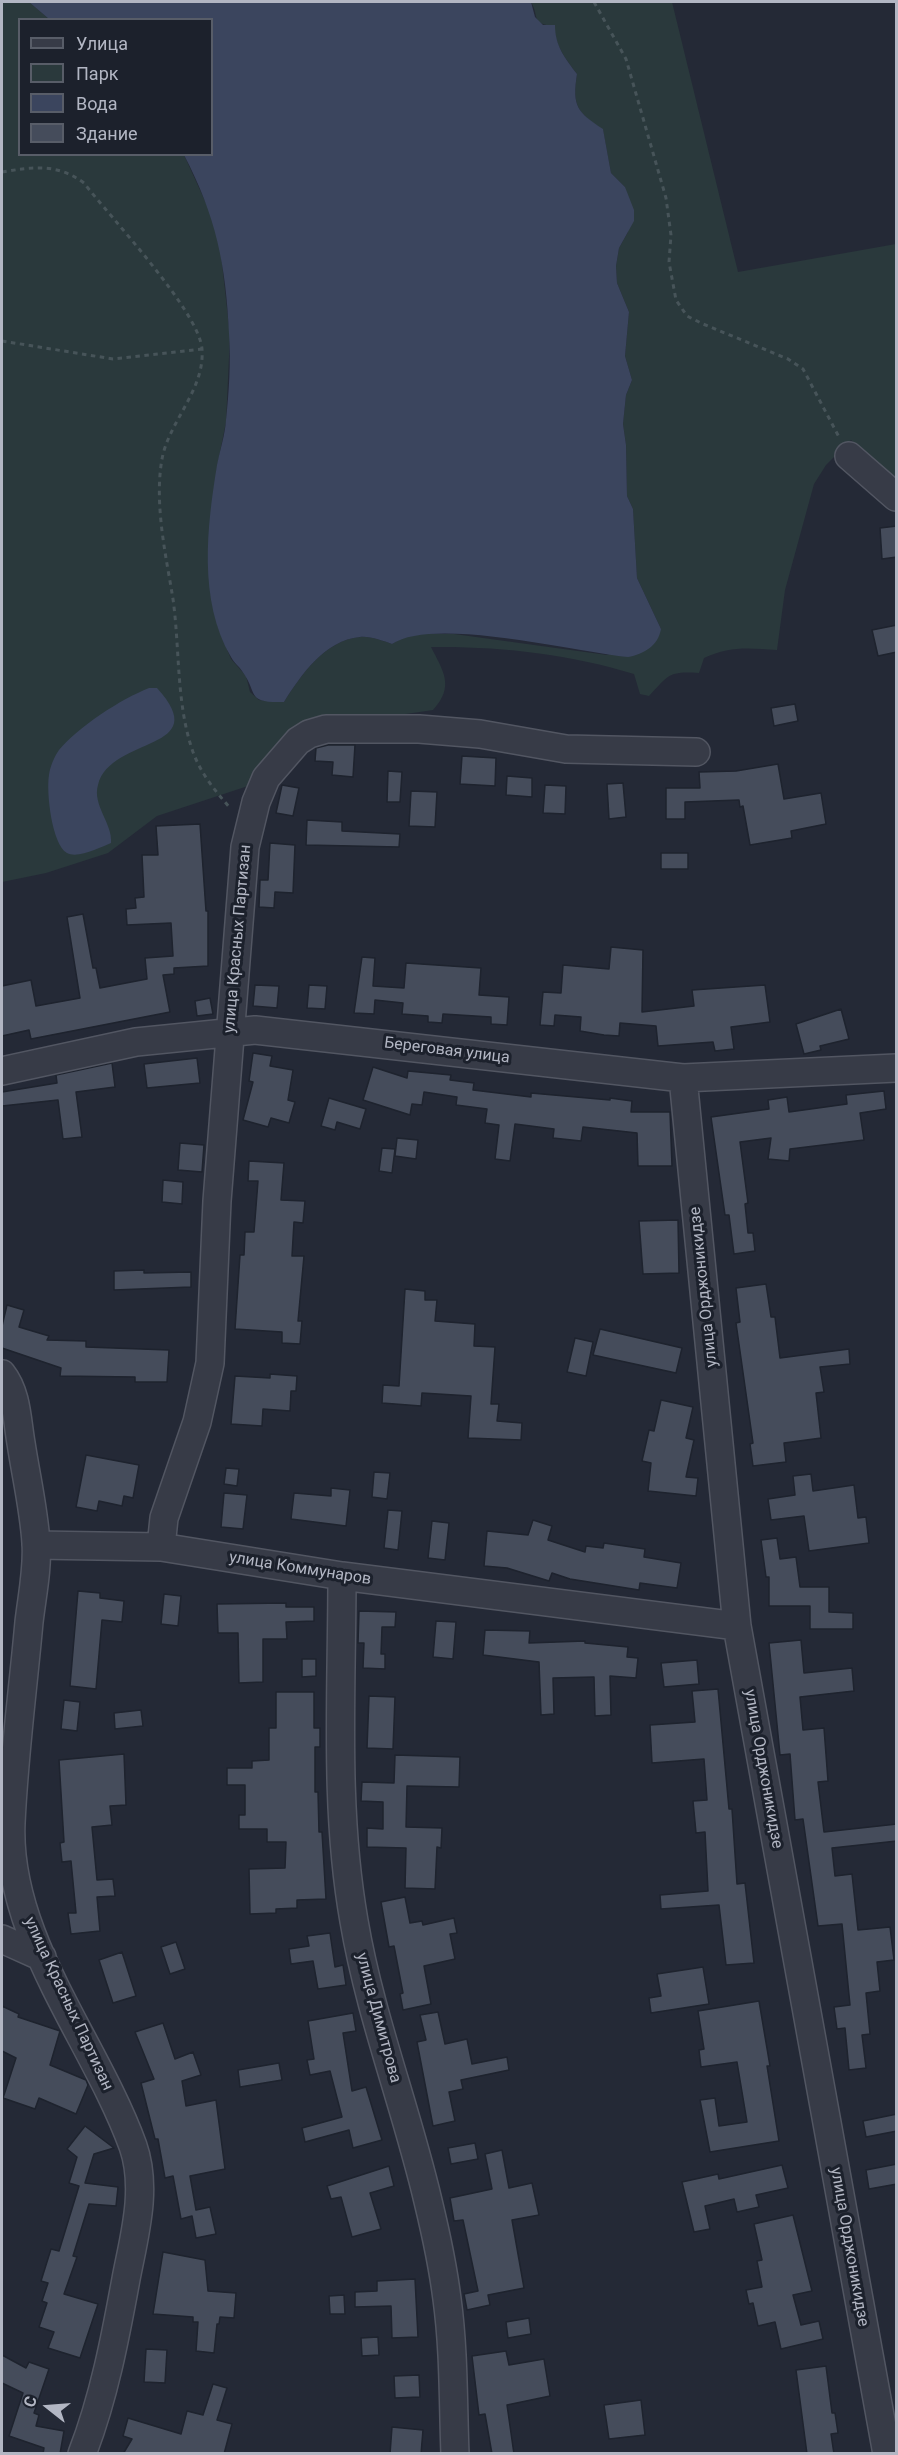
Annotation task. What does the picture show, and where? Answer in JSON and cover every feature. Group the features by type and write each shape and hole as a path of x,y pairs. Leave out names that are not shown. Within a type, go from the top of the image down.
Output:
{"street":[{"path":"849,456 897,497"},
{"name":"улица Красных Партизан","path":"161,1547 169,1500 197,1422 210,1363 217,1201 246,840 256,801 266,778 298,741 309,734 326,729 419,729 480,734 566,749 696,752"},
{"name":"Береговая улица","path":"2,1071 136,1042 229,1030 294,1033 683,1078 897,1068"},
{"name":"улица Орджоникидзе","path":"683,1078 737,1626 887,2454"},
{"path":"2,1374 10,1384 16,1410 36,1545"},
{"name":"улица Красных Партизан","path":"36,1545 11,1845 20,1898 42,1957 88,2048 133,2147 138,2166 137,2215 115,2339 95,2421 82,2454"},
{"name":"улица Коммунаров","path":"36,1545 161,1547 342,1576 737,1626"},
{"name":"улица Димитрова","path":"342,1576 342,1757 346,1858 354,1920 364,1971 428,2200 440,2258 447,2299 455,2454"},
{"path":"2,1939 42,1957"}],"path":[{"path":"594,2 626,59 666,198 671,235 669,262 676,300 687,316 788,359 803,369 849,456"},
{"path":"2,172 38,167 56,168 72,174 84,183 169,287 186,313 202,349 194,387 166,444 162,461 162,527 185,725 194,755 213,789 231,809 246,840"},
{"path":"2,341 113,359 202,349"}],"green space":[{"path":"2,2 29,2 48,18 18,18 18,156 184,156 211,214 220,245 230,336 226,422 217,467 210,590 218,627 231,659 246,676 250,692 259,700 284,702 315,660 336,645 360,637 392,644 402,637 418,634 454,634 607,655 661,629 637,578 633,509 627,496 626,445 623,424 626,395 632,380 625,356 629,312 617,283 616,266 619,248 628,232 625,187 611,173 603,130 587,118 578,107 575,94 577,74 559,46 554,26 542,24 537,19 531,2 672,2 738,272 896,244 896,483 851,440 826,465 814,484 785,590 777,650 739,649 713,654 704,658 699,673 681,673 670,676 649,696 640,694 634,674 585,661 508,650 431,647 445,678 444,693 433,710 392,716 353,714 314,722 251,785 157,816 108,853 46,873 2,882"}],"water":[{"path":"29,2 531,2 535,17 543,25 555,25 559,46 577,74 575,94 578,107 587,118 603,129 611,173 625,187 634,210 634,221 619,248 616,266 617,283 629,312 625,356 632,380 626,395 623,424 626,445 627,496 633,509 637,578 661,629 653,645 639,654 628,657 471,634 412,636 392,644 360,637 336,645 315,660 284,702 263,701 255,696 241,669 231,657 221,635 213,612 209,588 210,513 217,465 224,437 229,377 228,309 222,263 212,220 184,156 213,156 213,18 48,18"},
{"path":"149,688 157,688 172,708 174,723 167,734 121,758 107,769 98,785 98,800 109,829 111,843 83,854 67,853 57,840 49,805 48,783 54,759 67,741 88,723 113,706"}],"building":[{"path":"897,526 897,557 882,559 880,528"},
{"path":"897,625 897,652 878,656 872,630"},
{"path":"795,704 798,721 774,726 771,708"},
{"path":"328,745 355,745 353,777 332,775 333,762 315,761 316,748"},
{"path":"462,756 496,758 495,786 460,784"},
{"path":"778,764 784,799 821,793 826,824 791,831 792,838 750,845 743,806 740,807 739,800 685,802 685,819 666,819 666,788 700,788 699,772 736,771"},
{"path":"388,771 402,772 400,802 387,802"},
{"path":"507,776 532,778 532,797 506,795"},
{"path":"623,783 626,817 609,819 607,784"},
{"path":"282,785 299,788 293,816 276,813"},
{"path":"545,785 566,786 565,814 543,813"},
{"path":"411,791 437,792 435,827 409,826"},
{"path":"307,820 342,822 342,831 400,834 399,847 306,845"},
{"path":"200,824 206,911 208,911 208,966 174,968 174,974 163,975 170,1012 31,1039 29,1030 2,1036 2,986 31,980 36,1006 80,998 67,917 83,914 93,968 96,968 100,988 147,979 145,958 173,956 171,923 127,925 126,909 136,908 135,898 144,897 142,855 158,855 156,826"},
{"path":"270,843 295,845 293,893 275,892 274,908 259,907 260,880 268,880"},
{"path":"661,853 688,853 688,869 661,869"},
{"path":"611,947 643,950 642,1012 694,1006 692,990 765,985 770,1022 731,1027 734,1049 715,1051 713,1042 658,1046 656,1026 620,1023 619,1036 580,1031 581,1017 555,1015 554,1026 540,1025 543,992 561,993 563,965 609,969"},
{"path":"362,957 375,958 373,986 404,988 406,963 481,968 479,995 509,997 507,1025 491,1024 491,1017 443,1014 442,1023 428,1022 428,1016 402,1014 403,1003 375,1000 374,1014 354,1013"},
{"path":"255,985 279,986 277,1008 253,1006"},
{"path":"309,985 327,986 325,1009 307,1008"},
{"path":"210,998 213,1014 197,1016 195,1001"},
{"path":"841,1009 849,1039 820,1046 821,1050 804,1054 796,1024"},
{"path":"253,1053 272,1056 270,1066 293,1070 288,1100 295,1102 289,1123 271,1118 268,1127 243,1120 253,1082 249,1081"},
{"path":"197,1058 200,1083 147,1088 144,1064"},
{"path":"112,1063 115,1087 76,1092 82,1137 63,1139 58,1100 2,1106 2,1092 57,1083 56,1075"},
{"path":"373,1067 407,1078 408,1071 451,1075 450,1080 474,1083 473,1090 531,1097 531,1093 610,1100 610,1098 632,1101 631,1112 670,1112 672,1166 638,1166 637,1133 583,1127 581,1141 553,1138 554,1129 515,1124 510,1161 495,1159 499,1125 485,1123 487,1109 456,1105 457,1097 424,1092 422,1105 412,1104 410,1115 363,1100"},
{"path":"884,1091 886,1109 860,1113 864,1140 790,1149 789,1161 768,1159 771,1138 740,1142 748,1203 745,1204 748,1233 753,1233 755,1251 734,1254 729,1215 725,1215 711,1117 769,1109 768,1100 787,1097 789,1112 847,1104 846,1095"},
{"path":"329,1098 366,1109 360,1129 337,1122 335,1130 321,1126"},
{"path":"397,1138 418,1140 416,1159 395,1156"},
{"path":"180,1143 204,1145 202,1172 178,1170"},
{"path":"382,1148 395,1149 392,1173 379,1171"},
{"path":"249,1161 284,1163 281,1200 305,1201 303,1223 294,1222 292,1256 304,1256 298,1321 302,1321 300,1344 282,1343 282,1332 235,1329 240,1255 244,1255 245,1232 254,1232 258,1181 248,1181"},
{"path":"163,1180 183,1182 182,1204 162,1202"},
{"path":"678,1220 679,1273 643,1274 639,1221"},
{"path":"144,1270 144,1273 191,1272 191,1287 114,1290 114,1271"},
{"path":"766,1284 771,1317 775,1317 780,1358 849,1349 850,1364 820,1367 824,1392 816,1393 821,1438 784,1443 786,1462 753,1466 750,1444 753,1443 736,1323 740,1322 736,1288"},
{"path":"405,1289 425,1291 425,1300 437,1300 435,1321 475,1324 474,1346 495,1347 491,1404 499,1404 497,1421 522,1423 521,1440 468,1438 471,1396 422,1393 421,1406 382,1403 383,1385 399,1386"},
{"path":"7,1305 24,1310 19,1327 49,1336 47,1340 86,1341 86,1347 169,1350 167,1382 135,1382 135,1377 60,1376 61,1368 2,1348 2,1326"},
{"path":"600,1329 682,1348 676,1373 593,1355"},
{"path":"575,1338 593,1342 586,1376 567,1372"},
{"path":"270,1374 297,1376 296,1391 291,1391 290,1411 263,1409 262,1426 231,1424 235,1376 270,1378"},
{"path":"661,1400 693,1407 686,1438 694,1440 686,1477 698,1478 696,1496 648,1491 651,1463 642,1461 649,1430 654,1431"},
{"path":"86,1455 139,1465 133,1498 124,1496 122,1506 99,1501 97,1511 76,1507"},
{"path":"226,1468 239,1469 237,1486 224,1484"},
{"path":"374,1472 390,1473 387,1499 372,1497"},
{"path":"811,1474 813,1491 854,1485 858,1518 866,1517 869,1543 809,1551 804,1516 771,1520 768,1499 795,1495 793,1476"},
{"path":"331,1488 350,1490 346,1526 291,1519 294,1493 331,1496"},
{"path":"224,1493 247,1495 243,1529 221,1527"},
{"path":"388,1510 402,1511 398,1550 384,1548"},
{"path":"533,1520 552,1526 548,1540 585,1552 586,1546 603,1548 604,1543 645,1549 644,1557 681,1563 677,1588 640,1583 639,1590 570,1579 552,1573 549,1581 507,1568 484,1566 487,1531 528,1535"},
{"path":"432,1521 449,1523 445,1560 428,1558"},
{"path":"777,1538 780,1559 796,1557 800,1587 829,1587 829,1612 853,1613 853,1629 810,1629 810,1606 769,1606 769,1577 766,1577 761,1540"},
{"path":"78,1591 100,1593 100,1598 124,1601 122,1622 102,1620 96,1689 70,1686"},
{"path":"164,1594 181,1596 178,1626 161,1624"},
{"path":"286,1603 286,1607 314,1607 314,1621 286,1622 287,1639 263,1639 263,1682 239,1683 238,1633 218,1633 217,1604"},
{"path":"359,1611 396,1612 395,1627 382,1627 381,1654 385,1654 385,1669 363,1668 364,1643 358,1643"},
{"path":"436,1621 456,1622 453,1659 433,1657"},
{"path":"485,1630 530,1631 529,1643 585,1641 585,1643 628,1647 627,1657 638,1658 636,1678 610,1676 611,1715 595,1716 594,1677 553,1678 554,1714 541,1715 539,1662 483,1655"},
{"path":"801,1640 804,1673 852,1668 854,1691 800,1697 803,1730 824,1728 828,1781 818,1782 824,1832 897,1824 897,1841 832,1848 835,1876 852,1874 858,1930 890,1927 894,1960 877,1962 880,1991 866,1993 870,2034 862,2035 866,2068 849,2070 845,2028 837,2029 834,2007 850,2005 842,1924 818,1926 803,1819 795,1820 790,1754 780,1755 769,1643"},
{"path":"302,1659 316,1659 316,1676 302,1677"},
{"path":"697,1660 699,1684 664,1687 661,1663"},
{"path":"718,1689 729,1809 732,1809 737,1884 745,1883 754,1963 726,1965 719,1905 661,1909 660,1895 708,1891 705,1832 696,1833 693,1801 707,1800 704,1759 652,1763 650,1725 695,1722 692,1691"},
{"path":"276,1692 314,1692 314,1728 320,1728 320,1747 315,1747 315,1792 318,1792 319,1832 322,1832 326,1899 297,1900 297,1908 276,1909 276,1913 250,1914 249,1869 285,1868 286,1842 267,1842 267,1829 239,1829 239,1815 245,1815 245,1785 227,1785 227,1768 252,1768 252,1761 269,1760 269,1728 276,1728"},
{"path":"369,1696 395,1697 393,1749 367,1748"},
{"path":"64,1700 80,1702 77,1731 61,1729"},
{"path":"141,1710 143,1726 115,1729 114,1713"},
{"path":"124,1754 126,1805 110,1806 112,1825 92,1827 97,1880 113,1879 115,1896 97,1897 100,1931 71,1934 68,1913 76,1913 71,1861 62,1862 60,1843 64,1842 59,1760"},
{"path":"395,1755 460,1757 459,1787 407,1786 406,1827 442,1828 441,1848 437,1847 435,1889 405,1888 406,1848 367,1847 367,1828 383,1829 383,1802 361,1801 362,1782 394,1783"},
{"path":"405,1897 410,1923 422,1921 423,1925 454,1918 457,1933 450,1934 455,1959 424,1966 431,2004 403,2010 400,1994 403,1993 394,1946 389,1947 381,1902"},
{"path":"330,1933 335,1967 343,1965 346,1985 318,1989 313,1961 291,1964 289,1949 309,1946 307,1936"},
{"path":"176,1942 185,1969 170,1974 161,1947"},
{"path":"122,1952 136,1996 113,2003 99,1960"},
{"path":"703,1967 709,2004 651,2013 649,1998 661,1996 657,1974"},
{"path":"759,2001 779,2141 710,2152 700,2100 715,2098 719,2126 747,2122 737,2062 701,2067 699,2050 704,2049 698,2011"},
{"path":"2,2006 19,2014 18,2017 60,2031 50,2065 86,2080 88,2085 76,2114 39,2098 35,2109 3,2098 16,2058 2,2051"},
{"path":"438,2012 445,2044 467,2039 472,2064 507,2057 509,2070 461,2080 463,2089 449,2092 455,2121 433,2126 417,2042 426,2040 420,2015"},
{"path":"353,2013 356,2031 343,2033 352,2091 366,2087 382,2140 353,2148 349,2130 305,2142 302,2128 342,2117 330,2071 310,2075 307,2060 314,2059 308,2021"},
{"path":"163,2023 175,2059 193,2052 201,2075 182,2081 186,2106 216,2100 225,2169 190,2176 196,2210 210,2207 216,2234 196,2238 192,2216 181,2219 173,2176 165,2178 158,2139 155,2139 141,2083 154,2079 135,2032"},
{"path":"279,2063 282,2080 240,2087 238,2070"},
{"path":"897,2114 897,2131 866,2137 863,2121"},
{"path":"85,2126 114,2148 94,2154 85,2183 118,2187 116,2206 89,2204 73,2256 77,2257 64,2294 98,2304 80,2358 48,2348 54,2332 39,2327 47,2303 42,2301 48,2283 41,2281 51,2249 59,2251 79,2186 69,2183 77,2157 67,2149"},
{"path":"475,2143 478,2159 451,2164 448,2148"},
{"path":"502,2150 509,2188 532,2183 539,2215 512,2220 524,2288 488,2295 490,2305 467,2310 464,2294 478,2291 463,2220 454,2221 450,2198 492,2189 485,2154"},
{"path":"897,2164 897,2184 869,2189 866,2170"},
{"path":"782,2165 788,2188 756,2195 759,2207 737,2212 734,2199 705,2206 710,2229 694,2232 682,2182 718,2174 719,2179"},
{"path":"389,2166 394,2186 370,2193 381,2229 352,2237 341,2197 331,2199 327,2186"},
{"path":"793,2215 812,2291 793,2295 801,2325 819,2321 823,2339 781,2349 775,2322 758,2326 753,2303 749,2304 746,2290 762,2287 757,2261 762,2260 754,2224"},
{"path":"163,2252 205,2260 208,2291 236,2293 234,2318 220,2317 219,2324 217,2324 214,2353 196,2351 198,2322 193,2322 193,2317 153,2314"},
{"path":"415,2279 418,2337 392,2338 391,2306 355,2307 355,2292 377,2291 377,2281"},
{"path":"344,2295 345,2314 330,2314 329,2296"},
{"path":"529,2318 531,2334 508,2338 506,2322"},
{"path":"378,2337 379,2355 362,2356 361,2338"},
{"path":"146,2349 167,2350 165,2383 144,2382"},
{"path":"506,2351 509,2365 544,2359 550,2396 507,2405 514,2454 492,2454 485,2414 479,2415 472,2356"},
{"path":"2,2355 26,2368 29,2362 49,2369 34,2413 39,2415 36,2426 64,2431 60,2454 43,2454 44,2448 9,2436 23,2393 2,2383"},
{"path":"826,2366 832,2413 835,2413 838,2433 831,2434 834,2454 807,2454 796,2370"},
{"path":"419,2375 420,2397 395,2398 394,2376"},
{"path":"213,2384 227,2388 217,2420 232,2424 224,2454 123,2454 132,2439 123,2436 128,2418 181,2434 187,2411 203,2415"},
{"path":"641,2400 645,2435 609,2439 604,2405"},
{"path":"392,2427 423,2430 421,2454 390,2454"}]}
